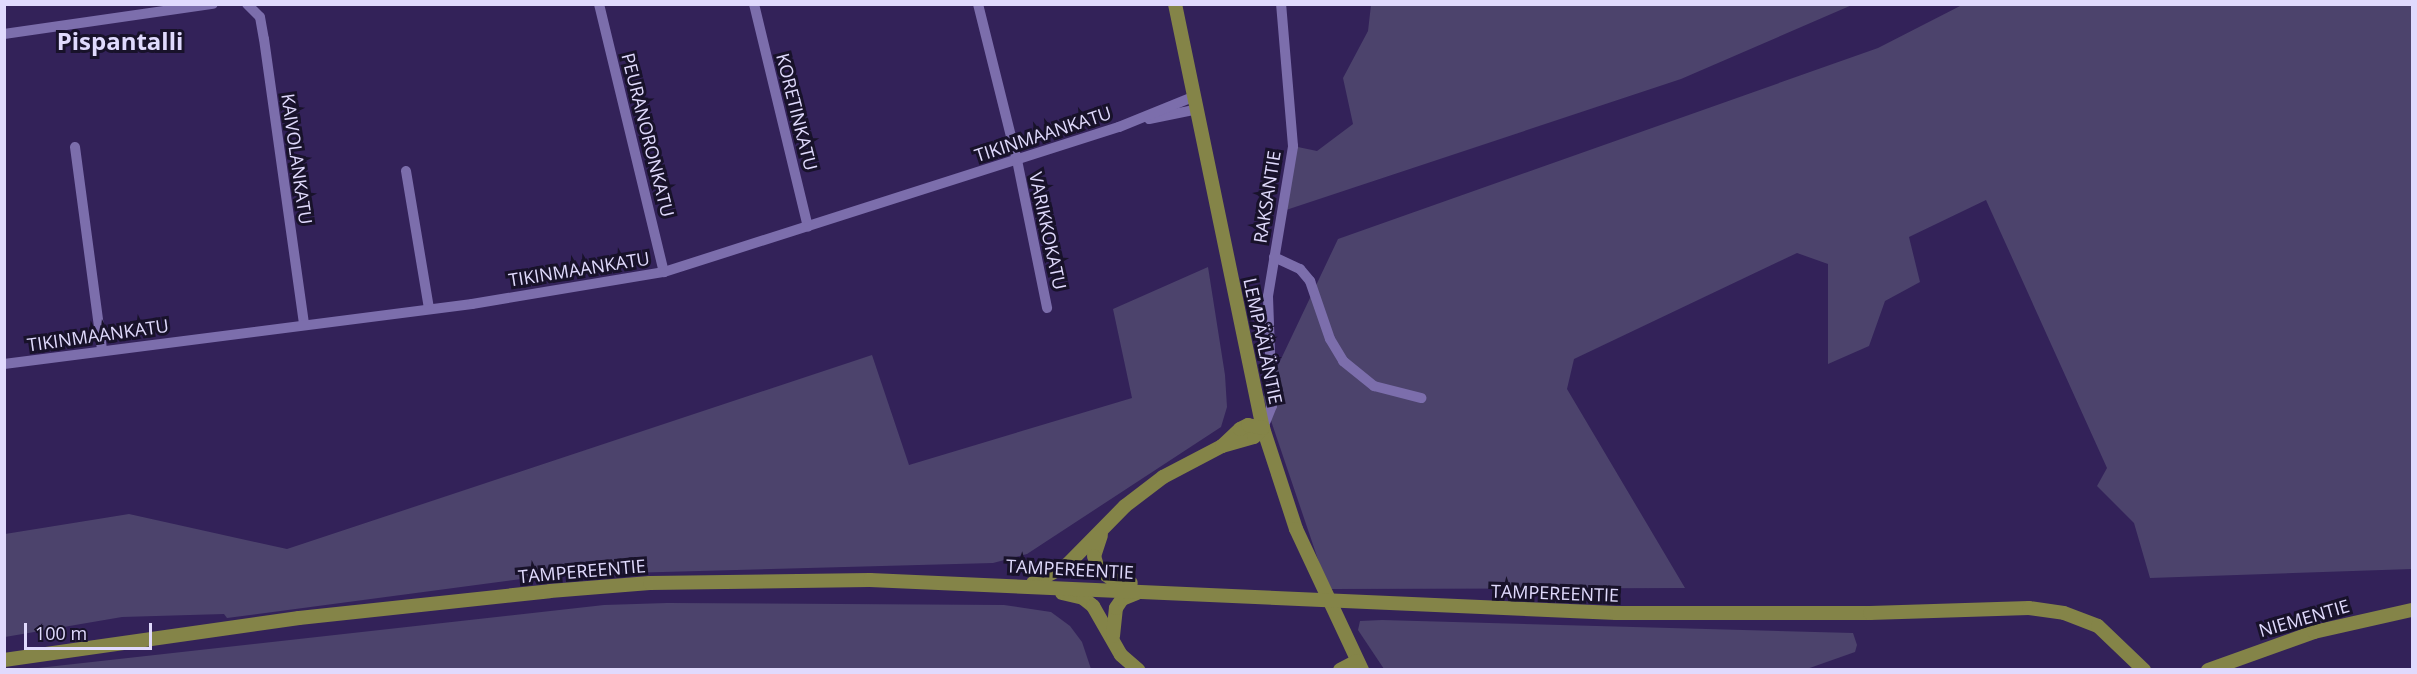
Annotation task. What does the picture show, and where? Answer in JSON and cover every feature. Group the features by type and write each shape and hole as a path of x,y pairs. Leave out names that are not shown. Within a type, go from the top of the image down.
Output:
{"main road":[{"name":"LEMPÄÄLÄNTIE","path":"1175,4 1263,428 1296,529 1359,665"},
{"path":"1028,585 1060,571 1112,518 1163,477 1222,446 1248,425 1263,428"},
{"path":"1112,518 1094,556 1102,574 1120,582 1158,585 1192,594"},
{"name":"TAMPEREENTIE","path":"4,660 302,618 639,584 870,580 1010,584 1357,604 1616,613 1870,614 2029,608 2080,617 2102,628 2144,669"},
{"path":"1010,584 1083,598 1098,612 1114,643 1138,669"},
{"path":"1114,643 1113,619 1116,608 1128,596 1148,591"},
{"name":"NIEMENTIE","path":"2208,669 2314,633 2412,610"},
{"name":"TAMPEREENTIE","path":"2125,650 2134,669"},
{"path":"1340,669 1359,665"}],"street":[{"path":"4,34 213,4"},
{"name":"KAIVOLANKATU","path":"247,4 260,17 264,39 303,324"},
{"name":"PEURANORONKATU","path":"599,4 664,272"},
{"name":"KORETINKATU","path":"754,4 808,227"},
{"name":"VARIKKOKATU","path":"978,4 1017,160 1047,308"},
{"name":"RAKSANTIE","path":"1263,428 1272,406 1267,324 1274,257 1293,146 1281,4"},
{"name":"TIKINMAANKATU","path":"4,364 429,308 664,272 1196,102"},
{"path":"75,147 102,350"},
{"path":"406,171 429,308"},
{"path":"1274,257 1300,269 1310,281 1329,339 1343,361 1374,386 1421,398"}],"shaded area":[{"path":"1371,5 1852,5 1681,79 1280,212 1293,146 1317,151 1353,124 1343,78 1368,31"},
{"path":"1962,5 2412,5 2412,569 2150,578 2134,523 2097,486 2107,468 1986,200 1909,237 1920,282 1885,301 1869,346 1828,364 1828,264 1797,253 1574,359 1567,389 1685,588 1328,589 1263,397 1338,239 1878,48"},
{"path":"1208,267 1225,375 1227,407 1221,427 1027,554 993,563 552,575 227,618 224,614 122,617 5,637 5,534 129,514 287,549 872,355 909,465 1132,398 1113,309"},
{"path":"667,603 1004,605 1051,612 1070,626 1082,642 1091,669 29,669 604,605"},
{"path":"1360,621 1853,633 1857,645 1855,652 1804,670 1384,669 1358,630"}],"district":[{"name":"Pispantalli","path":"120,41"}]}
